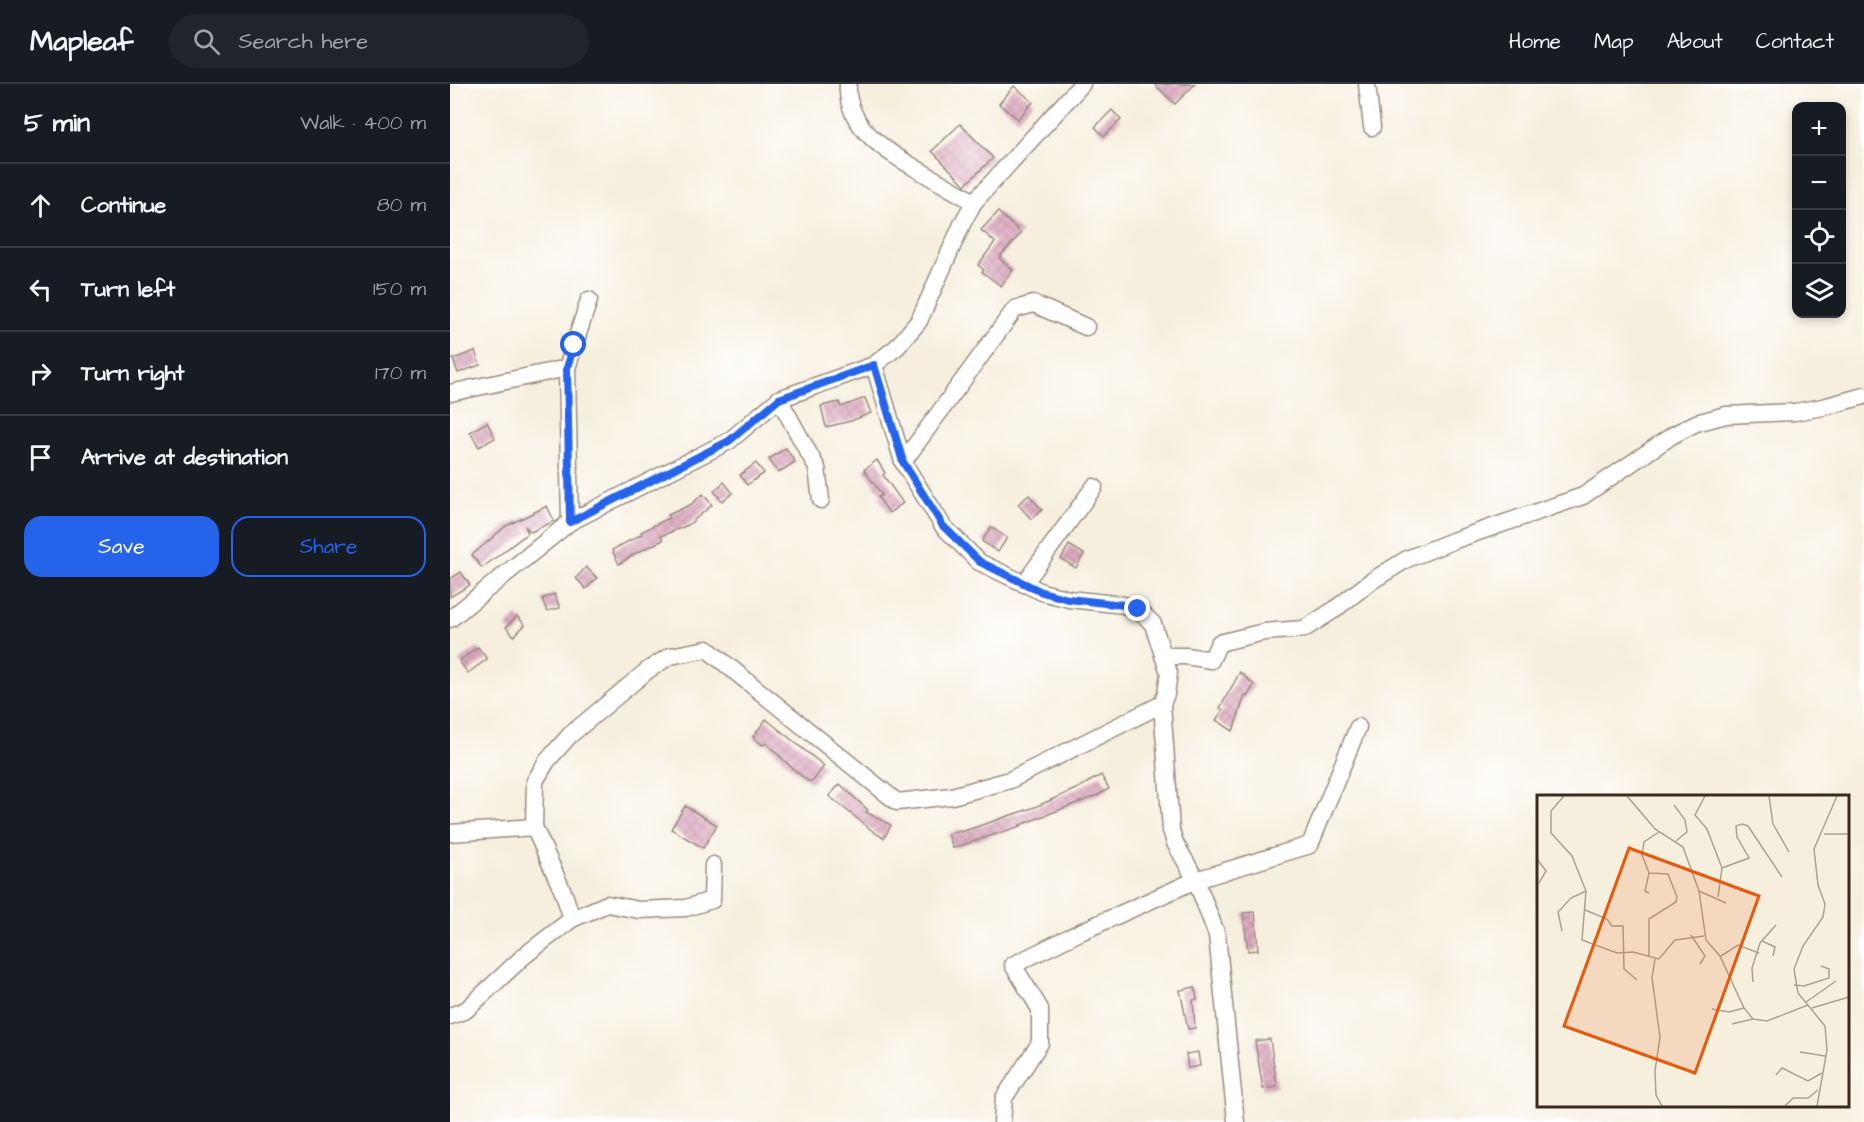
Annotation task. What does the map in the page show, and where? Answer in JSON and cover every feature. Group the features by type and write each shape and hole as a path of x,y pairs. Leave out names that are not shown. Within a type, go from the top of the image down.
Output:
{"street":[{"path":"848,84 852,108 863,129 887,152 974,202"},
{"path":"450,620 570,522 729,441 779,399 874,365 897,347 919,321 974,202 1082,84"},
{"path":"1367,84 1372,127"},
{"path":"570,522 567,368 589,300"},
{"path":"903,462 1015,309 1034,304 1086,327"},
{"path":"874,365 903,462 943,526 980,562 1042,592 1068,599 1124,605 1138,609 1153,624 1168,673 1166,694 1162,704 1170,830 1174,843 1196,880 1217,935 1236,1122"},
{"path":"450,393 567,368"},
{"path":"1162,656 1186,656 1211,660 1220,643 1264,632 1304,629 1407,559 1583,496 1673,435 1696,423 1726,416 1795,412 1864,396"},
{"path":"779,399 817,468 821,500"},
{"path":"1024,584 1094,486"},
{"path":"572,919 564,894 534,827 535,781 547,760 570,735 648,670 670,656 707,649 897,802 952,796 1010,780 1162,704"},
{"path":"1002,1122 1004,1098 1040,1042 1040,1009 1013,965 1196,880 1310,845 1358,727"},
{"path":"450,833 534,827"},
{"path":"450,1016 466,1010 524,956 572,919 607,904 639,910 686,908 712,900 712,865"}],"building":[{"path":"1154,84 1195,84 1175,104"},
{"path":"1014,86 1033,102 1018,119 999,104"},
{"path":"1112,110 1121,120 1104,136 1095,127"},
{"path":"960,124 993,158 965,185 932,151"},
{"path":"998,212 1021,233 999,258 1013,270 1001,286 982,272 984,270 978,265 995,242 981,230"},
{"path":"475,351 480,365 458,373 453,359"},
{"path":"865,398 871,413 826,427 821,406 839,402 841,407"},
{"path":"487,422 495,438 479,447 470,432"},
{"path":"786,448 795,462 778,473 769,459"},
{"path":"877,460 885,473 883,475 903,503 889,513 878,497 882,495 864,470"},
{"path":"756,463 764,473 747,485 740,475"},
{"path":"724,482 733,493 722,501 714,491"},
{"path":"703,494 712,505 688,525 661,536 663,540 619,564 612,550 669,518 668,515 690,505"},
{"path":"1029,495 1042,510 1031,519 1018,504"},
{"path":"547,506 554,521 531,532 525,526 528,533 482,568 472,555 506,526"},
{"path":"991,527 1007,538 998,552 982,541"},
{"path":"1069,545 1084,554 1076,568 1061,559"},
{"path":"586,567 597,578 586,589 576,578"},
{"path":"461,572 470,585 450,597 450,579"},
{"path":"554,594 560,608 547,611 542,599"},
{"path":"517,616 525,625 514,636 506,627"},
{"path":"478,647 487,659 468,673 459,661"},
{"path":"1240,672 1254,685 1247,697 1245,695 1233,731 1216,720"},
{"path":"766,719 824,766 813,781 808,781 766,743 763,745 753,737"},
{"path":"1101,775 1109,789 1098,795 1021,826 953,848 948,834 960,830 961,832 1035,807"},
{"path":"840,784 868,810 866,812 891,825 884,838 829,796"},
{"path":"685,806 717,825 703,848 671,829"},
{"path":"1255,912 1258,950 1248,951 1243,913"},
{"path":"1195,987 1197,999 1193,1000 1195,1028 1188,1029 1180,990"},
{"path":"1270,1039 1277,1087 1263,1089 1255,1041"},
{"path":"1198,1052 1200,1066 1188,1068 1186,1054"}],"route":[{"path":"574,345 567,368 570,522 729,441 779,399 874,365 903,462 943,526 980,562 1042,592 1068,599 1124,605 1138,609"}]}
